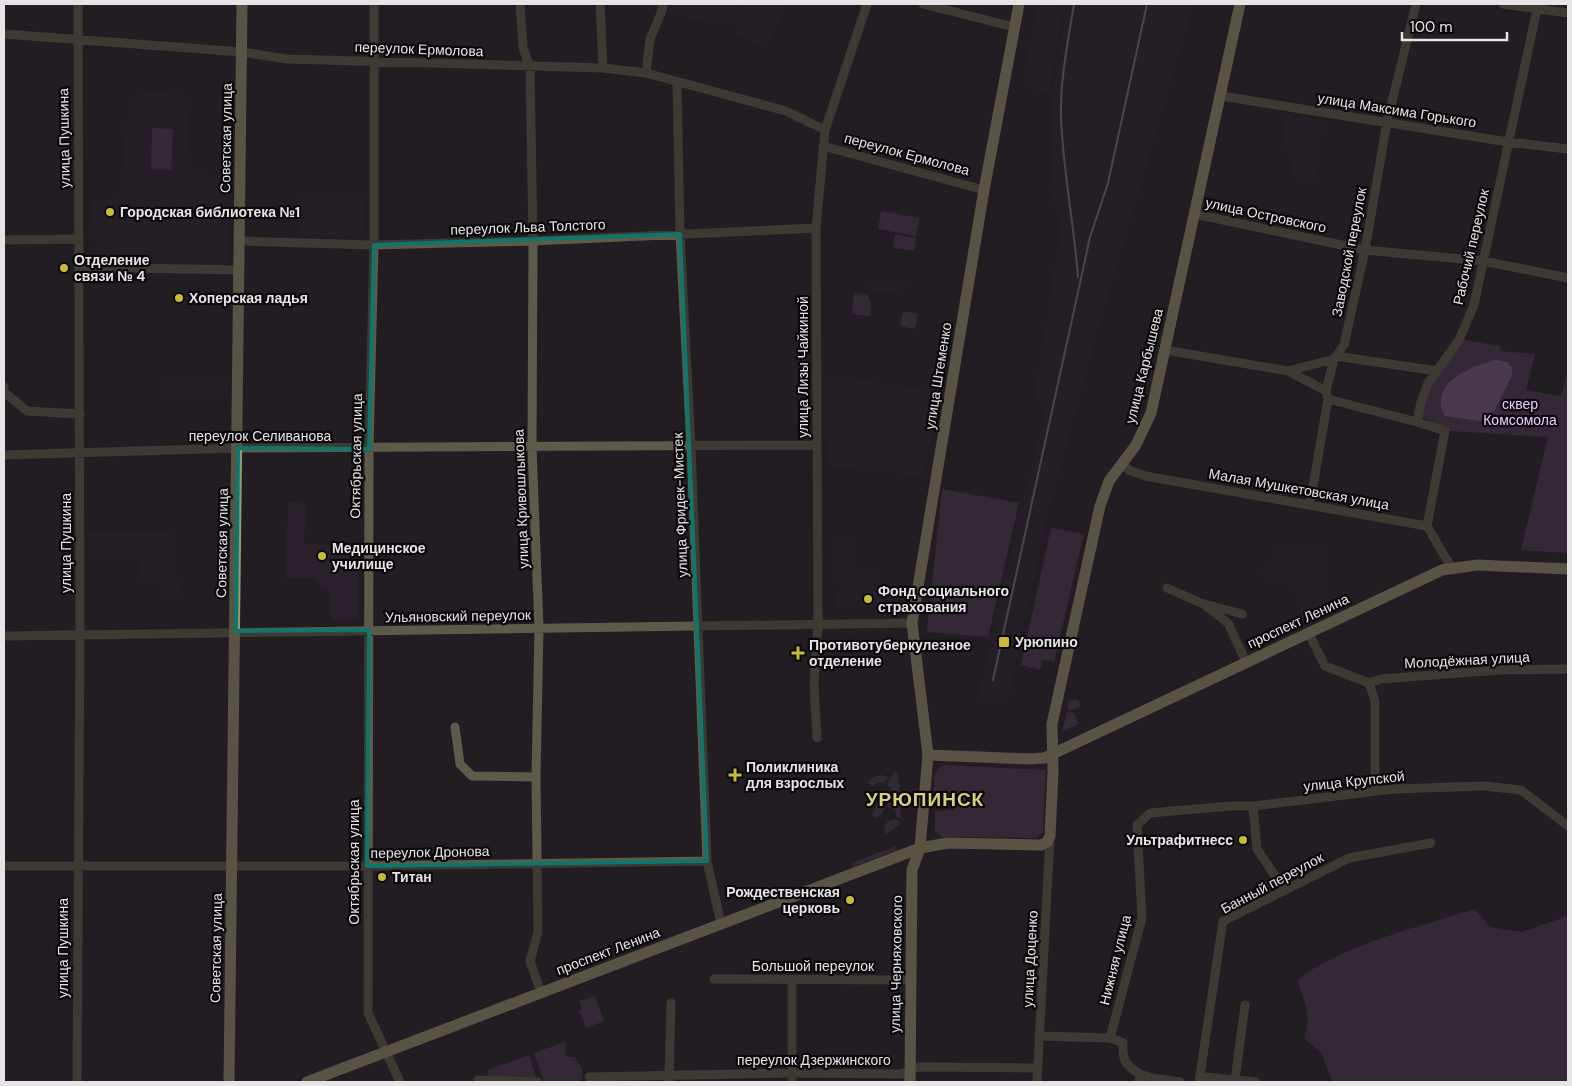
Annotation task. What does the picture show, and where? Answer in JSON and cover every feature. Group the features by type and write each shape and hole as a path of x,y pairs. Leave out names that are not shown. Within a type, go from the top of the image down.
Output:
{"main road":[{"name":"Советская улица","path":"229,1082 236,631 242,4"},
{"name":"улица Штеменко","path":"928,755 912,623 984,190 1019,4"},
{"name":"улица Карбышева","path":"1050,836 1052,724 1100,506 1108,481 1136,445 1147,426 1240,4"},
{"name":"проспект Ленина","path":"928,755 1030,759 1052,754 1308,632 1451,567 1490,565 1568,570"},
{"name":"улица Черняховского","path":"910,1077 912,870 920,848 928,755"},
{"name":"проспект Ленина","path":"307,1082 920,848 948,843 1040,845 1047,842 1050,836"}],"street":[{"name":"улица Пушкина","path":"76,1082 80,636 78,4"},
{"name":"Октябрьская улица","path":"374,4 374,246 368,449 368,1013 400,1082"},
{"name":"улица Кривошлыкова","path":"520,4 523,48 530,67 533,242 532,448 539,628 536,777 538,932 530,961 541,992"},
{"path":"600,4 604,68"},
{"path":"646,74 650,39 663,4"},
{"name":"улица Лизы Чайкиной","path":"817,738 814,684 818,624 816,228 825,130 867,4"},
{"path":"923,4 1014,27"},
{"name":"Заводской переулок","path":"1310,504 1327,395 1335,358 1344,345 1366,250 1387,122 1416,4"},
{"path":"1503,4 1537,6 1568,13"},
{"name":"Рабочий переулок","path":"1417,422 1421,402 1428,383 1459,340 1474,305 1537,6"},
{"name":"переулок Ермолова","path":"4,34 242,52 287,59 604,68 646,74 786,111 825,130"},
{"name":"улица Фридек-Мистек","path":"677,83 680,234 692,447 707,862 721,924"},
{"name":"улица Максима Горького","path":"1221,96 1508,142 1568,149"},
{"name":"переулок Ермолова","path":"823,146 984,190"},
{"name":"улица Островского","path":"1195,214 1366,250 1483,261 1568,278"},
{"name":"переулок Льва Толстого","path":"240,241 374,246 533,242 816,228"},
{"path":"4,240 79,239"},
{"path":"80,268 240,270"},
{"path":"1165,350 1288,372 1327,395 1445,431 1427,526 1451,567"},
{"path":"1288,372 1335,358 1437,371"},
{"path":"4,387 4,392 27,410 80,414"},
{"name":"переулок Селиванова","path":"4,455 238,448 368,449 816,445"},
{"name":"Малая Мушкетовская улица","path":"1122,464 1130,470 1146,476 1427,526"},
{"path":"1167,588 1202,603 1242,614"},
{"path":"1202,603 1228,623 1246,662"},
{"name":"Ульяновский переулок","path":"4,636 80,636 236,631 912,623"},
{"path":"1308,632 1325,666 1369,683 1375,701 1375,791"},
{"name":"Молодёжная улица","path":"1369,683 1381,679 1490,671 1568,669"},
{"path":"455,727 460,764 472,776 536,777"},
{"name":"улица Крупской","path":"1137,825 1150,812 1253,806 1375,791 1484,786 1521,790 1568,826"},
{"path":"1253,806 1257,849 1284,889"},
{"name":"Нижняя улица","path":"1110,1038 1142,918 1137,825"},
{"name":"улица Доценко","path":"1037,1082 1050,836"},
{"name":"Банный переулок","path":"1200,1082 1223,920 1349,858 1431,843"},
{"name":"переулок Дронова","path":"4,866 367,866 707,862"},
{"name":"Большой переулок","path":"714,979 912,980"},
{"path":"792,980 792,1078"},
{"path":"669,1079 672,1003"},
{"path":"1235,1080 1245,1005"},
{"path":"1040,1036 1110,1038 1123,1043 1122,1058 1125,1064 1140,1078 1180,1082"},
{"name":"переулок Дзержинского","path":"589,1077 669,1079 792,1078 901,1074 910,1077 918,1067 1037,1068"},
{"path":"1200,1082 1205,1076 1256,1082"},
{"path":"478,1080 538,1082"}],"highlighted area":[{"path":"680,234 707,861 367,866 369,630 236,631 238,448 369,449 374,245"}],"shaded area":[{"path":"669,4 743,4 740,23 725,21 715,25 668,13"},
{"path":"744,4 787,4 766,49 735,34 741,23"},
{"path":"1037,4 1063,4 1049,92 1023,87"},
{"name":"Урюпино","path":"1068,4 1194,4 1098,330 1044,528 1007,704 977,703 1045,409 1034,397 1062,221 1050,195 1053,96"},
{"path":"138,91 191,95 185,174 229,175 227,265 96,263 92,200 120,198 128,102 135,103"},
{"path":"1286,115 1323,121 1317,179 1291,177 1294,153 1281,151"},
{"path":"363,193 363,236 299,236 299,194"},
{"path":"868,279 908,283 907,291 903,291 903,294 871,291 872,286 868,285"},
{"path":"1496,360 1507,362 1512,368 1512,376 1494,412 1480,421 1445,416 1441,405 1442,395 1454,378 1475,367"},
{"path":"825,374 940,392 924,477 827,466"},
{"path":"227,375 228,400 161,400 161,376"},
{"name":"Медицинское училище","path":"288,502 307,503 304,544 359,545 359,620 332,620 328,589 321,589 313,578 285,578"},
{"path":"88,531 174,531 174,581 181,581 181,599 160,598 160,582 140,582 139,561 88,559"},
{"path":"833,542 856,542 857,569 879,568 881,604 836,607 835,593 839,593 838,577 834,577"},
{"path":"1295,545 1324,546 1328,564 1326,592 1330,606 1304,619 1291,586 1271,580 1260,572 1275,556 1276,547"}],"green space":[{"path":"152,128 173,129 171,170 151,169"},
{"path":"881,211 920,218 916,236 878,229"},
{"path":"895,234 916,238 914,251 893,248"},
{"path":"854,293 867,294 871,302 870,316 852,314"},
{"path":"903,311 918,314 915,329 900,326"},
{"name":"сквер Комсомола","path":"1463,340 1501,346 1500,351 1535,354 1526,390 1561,396 1568,369 1568,553 1521,550 1548,437 1451,431 1421,416 1431,384","holes":["1512,376 1494,412 1480,421 1471,419"]},
{"path":"942,489 1019,503 988,637 927,632"},
{"path":"1051,528 1084,534 1054,662 1043,660 1040,670 1021,665"},
{"path":"1069,700 1078,700 1081,705 1075,709 1067,709"},
{"path":"1067,712 1074,713 1079,724 1062,732"},
{"path":"944,765 1046,770 1043,832 1036,838 942,837 935,831 935,811 954,810 954,802 935,802 935,775 940,767"},
{"path":"895,771 898,773 900,799 890,794 892,790 887,784"},
{"path":"881,775 888,777 884,783 877,782 874,786 867,783 874,777"},
{"path":"889,797 900,803 901,819 896,816 895,810 888,807 886,799"},
{"path":"879,800 882,800 885,808 881,815 874,818 872,815"},
{"path":"895,819 900,822 899,826 886,834 884,829 887,822"},
{"path":"896,846 897,850 853,867 852,863"},
{"path":"1475,909 1490,927 1522,932 1568,916 1568,1082 1332,1082 1322,1054 1304,1038 1307,1016 1305,1002 1297,981 1314,969 1357,947"},
{"path":"595,996 604,1021 586,1028 579,1011 582,1009 579,1001"},
{"path":"565,1042 566,1057 574,1057 582,1068 582,1079 578,1082 544,1082 534,1053"},
{"path":"529,1055 536,1077 489,1077 488,1070"}],"railway":[{"path":"1074,4 1063,75 1061,118 1078,277"},
{"path":"993,680 1090,237 1108,183 1147,4"}],"place":[{"name":"Городская библиотека №1","path":"110,212"},
{"name":"Отделение связи № 4","path":"64,268"},
{"name":"Хоперская ладья","path":"179,298"},
{"name":"Медицинское училище","path":"322,556"},
{"name":"Фонд социального страхования","path":"868,599"},
{"name":"Урюпино","path":"1004,642"},
{"name":"Противотуберкулезное отделение","path":"798,653"},
{"name":"Поликлиника для взрослых","path":"735,775"},
{"name":"Ультрафитнесс","path":"1243,840"},
{"name":"Титан","path":"382,877"},
{"name":"Рождественская церковь","path":"850,900"}],"district":[{"name":"УРЮПИНСК","path":"925,799"}]}
